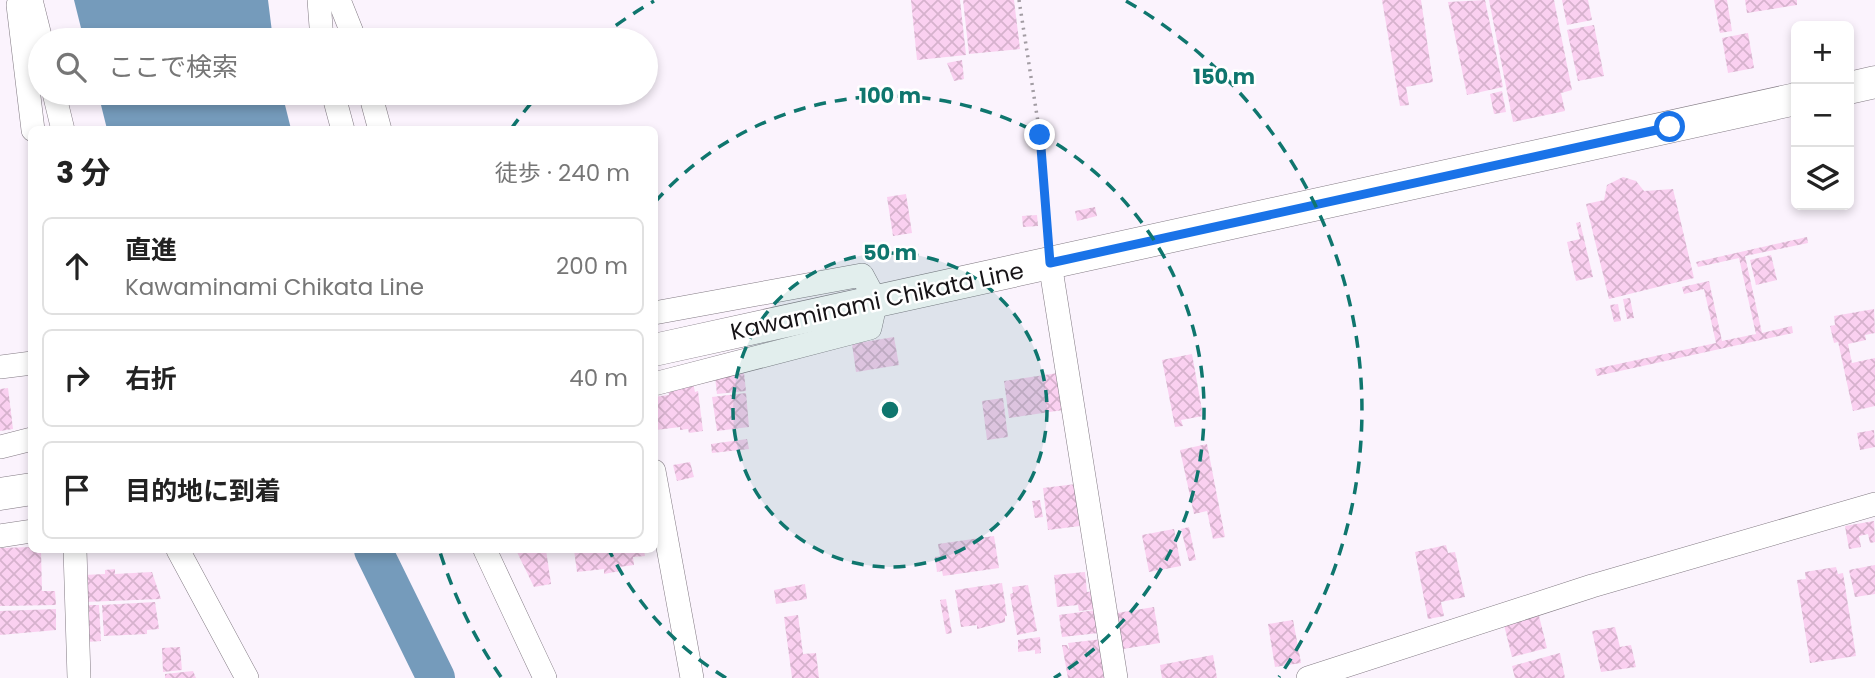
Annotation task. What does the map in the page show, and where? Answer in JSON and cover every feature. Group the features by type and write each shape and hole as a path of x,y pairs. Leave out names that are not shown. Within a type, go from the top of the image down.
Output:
{"main road":[{"path":"1854,87 1875,82"},
{"name":"Kawaminami Chikata Line","path":"658,349 1791,100"},
{"path":"0,494 28,490"}],"street":[{"path":"20,0 28,80"},
{"path":"31,0 38,28"},
{"path":"319,0 321,28"},
{"path":"339,0 350,28"},
{"path":"30,105 33,126"},
{"path":"57,105 62,126"},
{"path":"336,105 342,126"},
{"path":"373,105 379,126"},
{"path":"1050,263 1116,678"},
{"path":"658,312 862,275 876,302 870,328 658,383"},
{"path":"0,367 28,364"},
{"path":"0,447 28,440"},
{"path":"658,493 692,678"},
{"path":"1308,678 1592,586 1875,504"},
{"path":"0,536 28,532"},
{"path":"75,553 79,678"},
{"path":"180,553 247,678"},
{"path":"486,553 545,678"}],"path":[{"path":"1019,0 1040,135 1050,263"}],"water":[{"path":"74,0 268,0 272,28 81,28"},
{"path":"101,105 285,105 290,126 106,126"}],"building":[{"path":"911,0 960,0 966,55 917,60"},
{"path":"963,0 1014,0 1020,49 969,54"},
{"path":"1382,0 1421,0 1433,82 1406,87 1409,105 1400,106"},
{"path":"1485,0 1503,87 1467,95 1448,2"},
{"path":"1489,0 1554,0 1572,90 1561,93 1565,111 1513,122"},
{"path":"1562,0 1588,0 1592,20 1567,25"},
{"path":"1714,0 1727,0 1732,31 1720,33"},
{"path":"1745,0 1797,0 1797,5 1747,13"},
{"path":"1594,25 1604,76 1578,81 1567,30"},
{"path":"1748,33 1754,68 1728,73 1722,38"},
{"path":"962,60 964,79 954,81 947,63"},
{"path":"1502,91 1506,112 1494,114 1490,94"},
{"path":"1623,177 1636,181 1644,191 1673,189 1694,278 1609,299 1586,204 1604,200 1607,185"},
{"path":"906,194 912,233 893,236 887,197"},
{"path":"1095,207 1097,216 1077,221 1075,211"},
{"path":"1037,215 1038,226 1023,227 1022,216"},
{"path":"1580,222 1593,277 1576,281 1567,242 1580,239 1576,223"},
{"path":"1807,237 1808,243 1745,256 1762,333 1792,326 1793,333 1597,376 1595,369 1716,343 1704,289 1684,294 1682,287 1709,281 1722,341 1756,334 1739,258 1698,267 1696,262"},
{"path":"1771,255 1777,280 1756,285 1750,260"},
{"path":"1630,298 1634,318 1627,319 1623,299"},
{"path":"1618,304 1621,321 1614,322 1610,305"},
{"path":"1874,309 1875,333 1865,335 1866,340 1848,344 1852,363 1875,358 1875,406 1853,411 1838,342 1834,343 1830,326 1835,325 1834,316"},
{"path":"894,337 899,365 856,372 852,344"},
{"path":"1192,354 1203,416 1181,420 1183,426 1175,427 1162,360"},
{"path":"744,373 746,391 717,394 715,377"},
{"path":"1058,373 1063,410 1009,418 1004,381"},
{"path":"693,383 695,392 698,391 703,431 689,433 688,429 680,430 680,427 658,430 658,396 669,395 668,390"},
{"path":"8,388 13,429 0,431 0,389"},
{"path":"746,393 749,427 717,431 712,397"},
{"path":"1003,398 1008,437 987,440 982,401"},
{"path":"1874,430 1875,447 1860,450 1857,433"},
{"path":"747,439 749,449 712,453 711,444"},
{"path":"1207,444 1225,537 1213,539 1207,511 1194,514 1180,450"},
{"path":"690,462 694,477 677,481 673,465"},
{"path":"1076,484 1080,526 1048,530 1043,488"},
{"path":"1040,500 1043,517 1035,518 1032,501"},
{"path":"1874,521 1875,542 1870,543 1868,534 1859,536 1861,547 1849,549 1845,526"},
{"path":"1189,527 1196,560 1189,561 1181,529"},
{"path":"1174,529 1181,566 1149,572 1142,535"},
{"path":"994,536 999,568 943,576 942,571 937,572 935,557 940,556 938,544"},
{"path":"1446,545 1448,553 1455,552 1465,597 1441,602 1444,616 1428,619 1415,552"},
{"path":"28,547 28,553 41,553 42,591 55,591 56,605 0,606 0,548"},
{"path":"517,553 546,553 551,584 534,587"},
{"path":"574,553 644,553 645,556 633,557 634,565 619,567 620,571 604,574 604,569 577,572"},
{"path":"1875,565 1875,594 1855,597 1849,570"},
{"path":"1836,567 1838,574 1843,573 1856,656 1810,663 1797,580 1806,579 1805,572"},
{"path":"115,569 115,574 152,572 161,599 84,602 83,575 105,574 105,570"},
{"path":"1085,572 1087,592 1095,591 1098,609 1079,611 1078,605 1057,607 1054,575"},
{"path":"1002,583 1007,616 1005,622 977,629 977,625 961,627 955,590"},
{"path":"805,584 807,599 776,604 774,590"},
{"path":"1028,585 1037,631 1017,635 1010,594 1013,593 1012,587"},
{"path":"946,599 952,633 946,634 940,600"},
{"path":"155,602 159,629 147,630 147,634 104,636 102,605"},
{"path":"85,605 99,605 101,641 87,642"},
{"path":"1154,607 1160,643 1123,649 1117,613"},
{"path":"56,609 56,630 0,635 0,611"},
{"path":"1096,610 1099,633 1062,637 1059,615"},
{"path":"798,615 803,654 816,653 819,678 792,678 784,617"},
{"path":"1539,616 1547,648 1512,657 1504,625"},
{"path":"1293,620 1301,663 1275,667 1268,624"},
{"path":"1615,627 1620,647 1631,645 1636,667 1601,672 1592,631"},
{"path":"1040,637 1041,653 1035,654 1035,650 1018,652 1018,640"},
{"path":"1103,639 1100,648 1104,678 1068,678 1062,645 1067,645 1070,652 1068,643"},
{"path":"180,647 182,670 163,672 162,648"},
{"path":"1560,653 1565,678 1515,678 1512,666"},
{"path":"1213,655 1217,678 1162,678 1160,665"},
{"path":"193,671 196,678 165,678 165,674"}],"waterway":[{"path":"374,553 436,678"}],"route":[{"path":"1040,135 1050,263 1670,127"}]}
